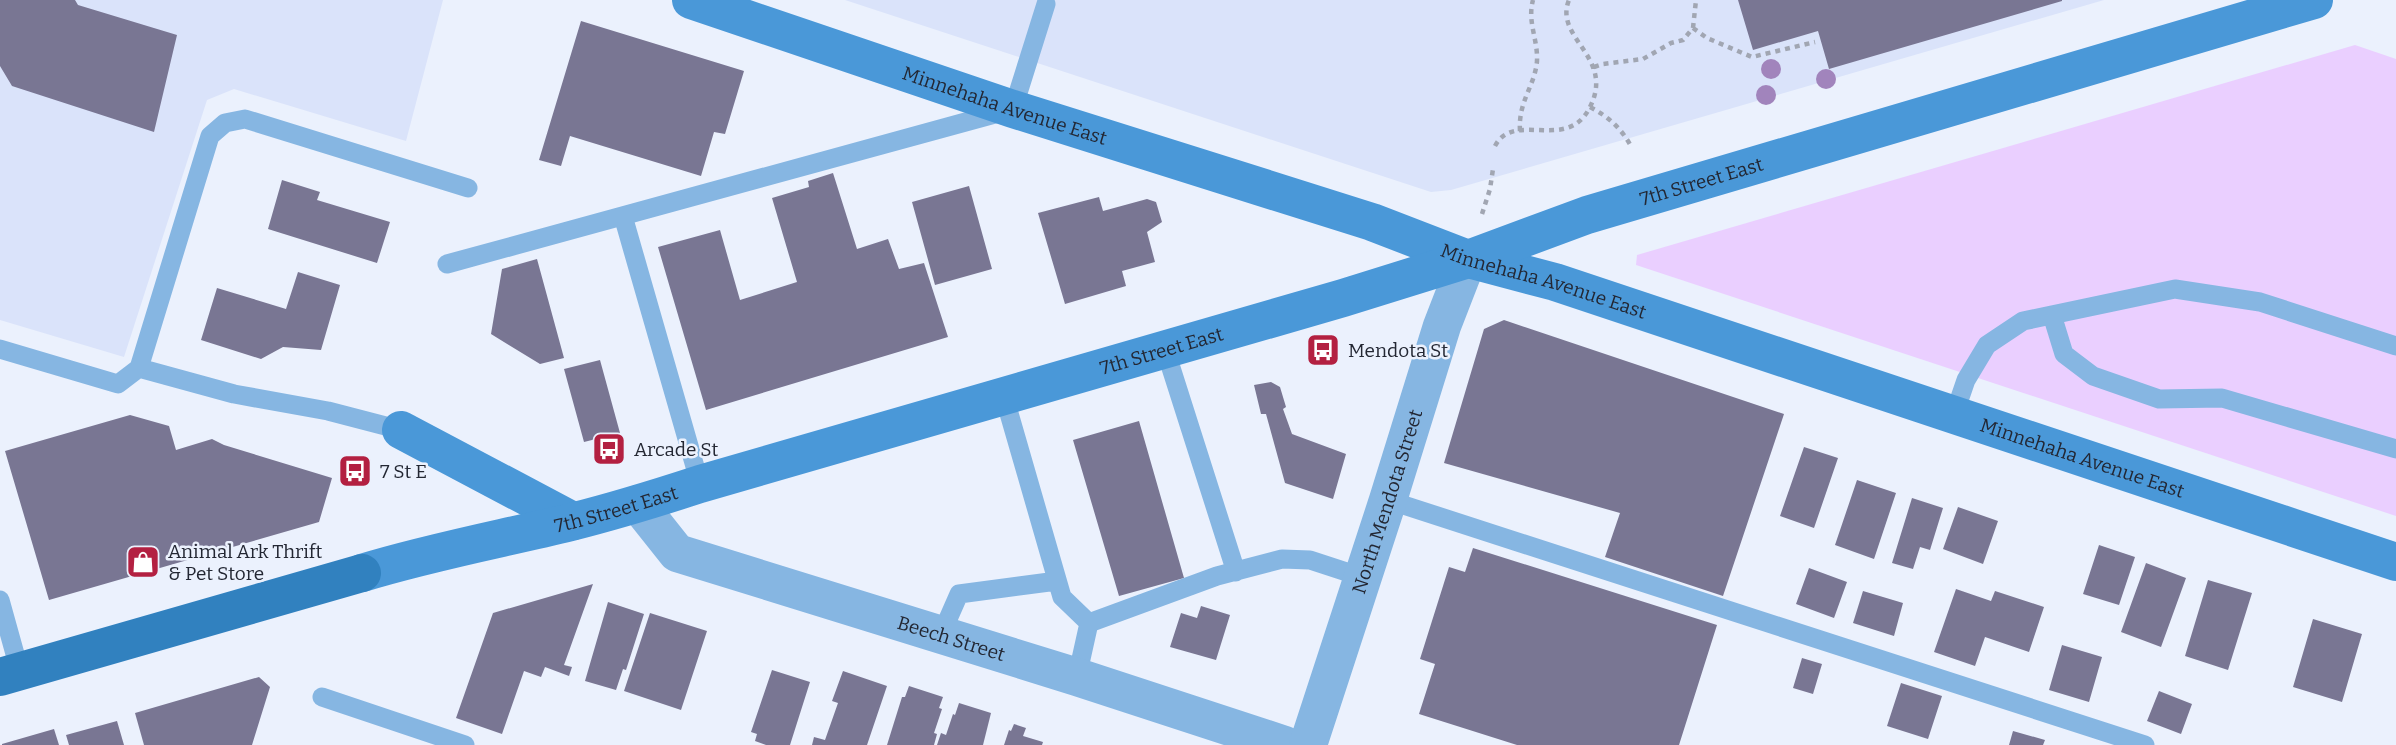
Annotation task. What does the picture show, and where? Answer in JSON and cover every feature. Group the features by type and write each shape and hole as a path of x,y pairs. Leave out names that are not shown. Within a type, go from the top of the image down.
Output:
{"main road":[{"name":"Minnehaha Avenue East","path":"691,0 1013,109 1372,222 1468,259 1555,282 2396,562"},
{"name":"7th Street East","path":"10,675 412,558 638,504 1468,259 1587,215 2314,0"},
{"path":"401,430 573,521"}],"street":[{"name":"North Mendota Street","path":"1308,745 1442,326 1468,259"},
{"name":"Beech Street","path":"638,504 677,553 1077,677 1285,745"}],"lane":[{"path":"447,264 1013,109 1046,4"},
{"path":"0,349 118,384 139,368 210,136 225,123 245,119 468,188"},
{"path":"623,216 700,484"},
{"path":"1954,415 1966,380 1987,345 2023,321 2175,289 2260,302 2396,346"},
{"path":"2052,315 2064,354 2093,376 2159,399 2222,398 2396,449"},
{"path":"1166,349 1236,572"},
{"path":"139,368 234,394 328,411 401,430"},
{"path":"1004,396 1062,597 1089,623"},
{"path":"1388,500 2145,745"},
{"path":"1089,623 1217,576 1282,559 1310,560 1362,577"},
{"path":"942,635 959,594 1058,581"},
{"path":"0,600 10,675"},
{"path":"1077,677 1089,623"},
{"path":"322,697 465,745"}],"path":[{"path":"1520,131 1521,105 1536,64 1535,41 1530,21 1533,0"},
{"path":"1495,146 1506,134 1566,129 1583,118 1590,107 1596,88 1594,67 1570,30 1565,14 1569,0"},
{"path":"1594,67 1643,60 1671,43 1683,40 1693,28 1696,0"},
{"path":"1693,28 1707,38 1752,57 1815,42"},
{"path":"1590,107 1611,120 1625,134 1632,148"}],"shaded area":[{"path":"0,0 443,0 406,141 234,89 207,100 124,357 0,320"},
{"path":"845,0 2104,0 1451,190 1431,192"},
{"path":"2355,45 2396,59 2396,516 1636,265 1637,255"}],"building":[{"path":"0,0 75,0 78,5 177,35 154,132 12,86 0,66"},
{"path":"1738,0 2062,1 1829,69 1818,31 1753,50"},
{"path":"581,21 744,71 725,134 714,132 701,176 570,136 561,166 539,160"},
{"path":"833,173 857,249 888,239 899,269 924,263 948,337 706,410 658,247 720,230 740,300 797,282 772,198 809,187 808,181"},
{"path":"282,180 320,192 317,200 390,222 377,263 268,229"},
{"path":"969,186 992,269 935,285 912,202"},
{"path":"1099,197 1103,211 1147,199 1156,202 1162,222 1147,232 1155,262 1122,271 1126,286 1065,304 1038,213"},
{"path":"537,259 564,358 540,364 491,334 502,269"},
{"path":"298,272 340,285 321,350 283,347 261,359 201,340 217,288 286,309"},
{"path":"1504,320 1784,414 1723,596 1605,557 1620,513 1444,463 1484,329"},
{"path":"600,360 620,433 584,442 564,369"},
{"path":"1271,382 1280,387 1286,407 1283,409 1292,434 1346,454 1333,499 1285,483 1266,414 1261,414 1254,385"},
{"path":"130,415 169,426 176,450 212,439 332,478 319,522 49,600 5,451"},
{"path":"1139,421 1184,578 1119,596 1073,440"},
{"path":"1804,447 1838,458 1814,528 1780,516"},
{"path":"1857,480 1896,493 1874,559 1835,545"},
{"path":"1912,498 1943,508 1930,550 1920,547 1913,569 1892,563"},
{"path":"1958,507 1998,521 1983,564 1943,549"},
{"path":"2099,545 2135,557 2119,605 2083,594"},
{"path":"1473,548 1717,625 1679,745 1517,745 1419,714 1435,664 1420,659 1449,567 1465,572"},
{"path":"2146,563 2186,578 2161,647 2121,632"},
{"path":"1809,568 1847,582 1834,618 1796,604"},
{"path":"2208,580 2252,593 2228,670 2185,656"},
{"path":"593,584 564,665 572,667 569,676 545,667 541,677 524,671 502,734 456,718 493,613"},
{"path":"1956,589 1991,601 1995,591 2044,607 2029,652 1985,637 1975,666 1934,652"},
{"path":"1863,591 1903,603 1894,636 1853,623"},
{"path":"608,602 644,614 626,670 623,669 616,690 585,681"},
{"path":"1201,606 1230,615 1216,660 1170,647 1181,613 1197,618"},
{"path":"650,613 707,631 681,710 624,691"},
{"path":"2313,619 2362,634 2342,702 2293,687"},
{"path":"2062,645 2102,657 2089,702 2049,690"},
{"path":"1802,658 1822,664 1813,694 1793,688"},
{"path":"772,670 810,682 790,745 766,745 755,741 757,734 751,732"},
{"path":"843,671 887,686 867,745 812,745 814,737 825,740 838,703 832,701"},
{"path":"259,677 270,687 252,745 144,745 135,713"},
{"path":"1901,683 1942,696 1928,739 1887,726"},
{"path":"909,686 943,697 934,733 937,734 934,745 887,745 902,697 905,697"},
{"path":"2159,691 2192,704 2181,734 2147,721"},
{"path":"959,703 991,713 983,745 937,745 941,733 946,735"},
{"path":"117,721 124,745 69,745 66,735"},
{"path":"1014,724 1026,728 1023,736 1043,742 1042,745 1004,745"},
{"path":"54,729 59,745 2,745 2,744"},
{"path":"2013,731 2045,740 2043,745 2009,745"}],"place":[{"name":"Mendota St","path":"1323,350"},
{"name":"Arcade St","path":"609,449"},
{"name":"7 St E","path":"355,471"},
{"name":"Animal Ark Thrift & Pet Store","path":"143,562"}]}
